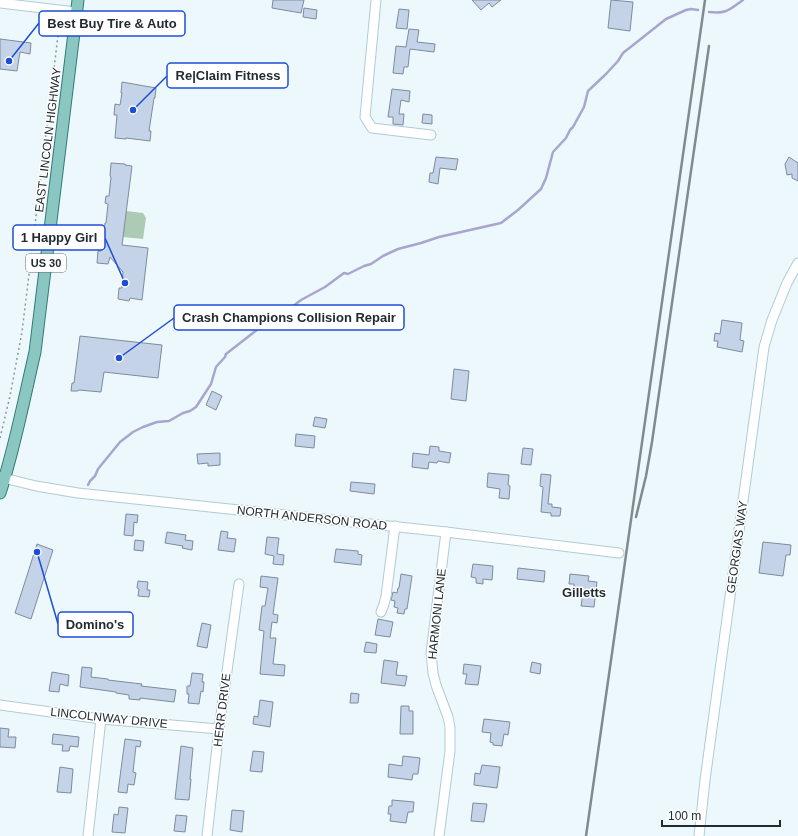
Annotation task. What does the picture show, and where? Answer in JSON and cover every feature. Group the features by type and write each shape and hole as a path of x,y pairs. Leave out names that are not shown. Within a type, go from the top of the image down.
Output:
{"main road":[{"name":"EAST LINCOLN HIGHWAY","path":"0,493 27,392 35,352 78,0"}],"street":[{"path":"376,0 365,117 372,128 431,135"},
{"path":"0,3 17,2 76,12"},
{"name":"GEORGIAS WAY","path":"699,836 705,780 764,347 772,320 787,283 798,263"},
{"name":"NORTH ANDERSON ROAD","path":"3,478 36,486 78,493 395,526 619,553"},
{"path":"381,612 386,596 395,526"},
{"name":"HARMONI LANE","path":"439,836 450,750 450,727 435,679 431,653 446,532"},
{"name":"HERR DRIVE","path":"207,836 219,729 239,584"},
{"name":"LINCOLNWAY DRIVE","path":"0,705 101,719 219,729"},
{"path":"88,836 101,719"}],"path":[{"path":"0,438 10,396 22,332 60,24"}],"green space":[{"path":"126,211 143,213 146,218 143,239 123,237"}],"building":[{"path":"273,0 304,0 301,13 272,8"},
{"path":"472,0 501,0 492,7 489,3 481,10"},
{"path":"611,0 633,2 630,31 608,28"},
{"path":"304,8 317,10 316,19 303,17"},
{"path":"399,9 409,10 407,29 396,28"},
{"path":"409,29 419,30 417,42 435,44 434,52 410,49 408,67 404,67 403,74 393,73 396,46 406,47"},
{"path":"0,39 31,43 30,54 20,52 17,71 0,69"},
{"path":"122,82 156,88 149,131 151,131 150,141 115,138 117,115 114,115 115,104 120,105"},
{"path":"392,89 410,91 409,102 401,100 399,114 404,114 403,125 393,124 393,117 388,117"},
{"path":"423,114 432,115 432,124 422,123"},
{"path":"436,157 458,159 456,170 440,168 438,184 429,182 430,173 433,173"},
{"path":"789,157 798,163 798,181 792,178 792,174 787,175 785,164"},
{"path":"111,163 132,166 122,245 148,248 142,300 130,298 129,301 118,299 119,288 122,288 123,272 110,257 108,264 97,263 98,251 101,251 106,223 108,204 105,203 106,196 109,196"},
{"path":"722,320 742,323 740,340 744,341 742,352 717,347 718,341 714,341 715,333 720,334"},
{"path":"80,336 162,345 158,378 104,372 101,392 79,390 71,391 72,383 74,383"},
{"path":"454,369 469,371 466,401 451,399"},
{"path":"212,391 222,396 216,410 206,405"},
{"path":"315,417 327,419 325,428 313,426"},
{"path":"296,434 315,436 314,448 295,446"},
{"path":"430,446 439,447 439,451 451,453 449,463 438,461 437,463 429,462 428,469 412,467 413,453 429,455"},
{"path":"523,448 533,449 531,465 521,464"},
{"path":"220,453 220,465 208,466 208,463 198,464 197,454"},
{"path":"488,473 509,475 509,499 499,498 500,489 487,487"},
{"path":"541,474 551,475 548,504 552,504 552,507 561,508 560,516 551,516 551,513 541,512 543,487 540,486"},
{"path":"351,482 375,484 374,494 350,491"},
{"path":"126,514 138,515 137,523 134,522 133,536 124,535"},
{"path":"221,531 228,532 227,538 236,539 234,552 218,550"},
{"path":"167,532 186,535 185,540 193,541 192,550 182,548 183,546 165,543"},
{"path":"267,537 279,538 277,554 284,555 283,565 273,564 274,556 265,554"},
{"path":"135,540 144,541 143,551 134,550"},
{"path":"763,542 791,545 790,555 786,555 783,576 759,573"},
{"path":"37,544 53,550 31,619 15,613"},
{"path":"336,549 358,551 358,554 362,555 361,565 334,562"},
{"path":"473,564 493,566 492,580 483,579 483,584 476,583 476,578 471,577"},
{"path":"518,568 545,571 544,582 517,579"},
{"path":"401,574 412,576 407,609 405,609 404,614 397,613 398,608 394,607 395,601 391,600 393,592 397,593 399,588"},
{"path":"570,574 589,576 588,581 597,582 594,607 581,606 583,593 574,592 574,584 569,584"},
{"path":"261,576 278,578 273,614 278,615 277,623 272,622 270,638 276,638 273,664 285,665 284,676 260,674 264,631 259,630 262,606 265,606 268,588 260,587"},
{"path":"138,581 148,582 147,590 150,590 149,597 138,596"},
{"path":"378,619 393,622 390,637 375,635"},
{"path":"202,623 211,625 207,648 197,646"},
{"path":"366,642 377,644 376,653 364,652"},
{"path":"384,660 398,662 396,675 407,676 405,686 381,683"},
{"path":"532,662 541,664 540,674 530,672"},
{"path":"464,664 481,666 478,685 465,684 467,674 463,674"},
{"path":"82,667 92,668 91,677 142,684 141,686 176,690 174,702 140,698 140,700 129,699 129,695 80,687"},
{"path":"52,672 69,675 68,686 60,684 59,692 49,691"},
{"path":"192,673 203,674 203,692 201,691 199,704 188,703 189,694 187,694 187,686 190,686"},
{"path":"351,693 359,694 358,703 350,703"},
{"path":"260,700 273,702 270,727 253,724 254,716 258,717"},
{"path":"401,706 409,706 409,711 413,711 413,734 400,734"},
{"path":"484,719 510,722 508,735 504,734 502,746 493,745 493,743 490,742 491,733 482,732"},
{"path":"0,728 9,729 8,737 16,737 15,748 0,747"},
{"path":"53,734 79,737 78,747 70,746 69,751 62,751 63,745 52,744"},
{"path":"125,739 141,741 140,747 136,746 133,772 136,773 134,785 128,784 127,793 118,792"},
{"path":"181,746 193,748 189,800 175,799"},
{"path":"253,751 264,752 262,772 250,771"},
{"path":"403,756 420,758 418,774 413,774 412,780 388,777 389,764 402,766"},
{"path":"482,765 500,767 497,788 474,785 475,773 480,774"},
{"path":"60,767 73,769 71,793 57,792"},
{"path":"392,800 414,802 413,812 408,812 406,823 390,821 391,814 388,814 389,806 392,806"},
{"path":"473,803 487,804 484,822 471,821"},
{"path":"119,807 128,808 125,833 112,832 114,814 118,815"},
{"path":"232,810 244,811 242,832 230,830"},
{"path":"176,815 187,816 185,832 174,831"}],"waterway":[{"path":"709,12 724,12 743,0"},
{"path":"88,485 98,469 120,442 133,432 157,422 169,421 196,407 211,384 216,367 226,354 279,314 284,313 301,300 325,287 344,273 348,274 371,264 398,249 439,237 501,223 518,210 541,189 546,178 553,152 566,138 573,127 584,107 588,91 618,61 623,53 666,19 686,10 698,10"}],"railway":[{"path":"586,836 705,0"},
{"path":"636,517 646,476 652,442 709,46"}],"place":[{"name":"Best Buy Tire & Auto","path":"9,61"},
{"name":"Re|Claim Fitness","path":"133,110"},
{"name":"1 Happy Girl","path":"125,283"},
{"name":"Crash Champions Collision Repair","path":"119,358"},
{"name":"Domino's","path":"37,552"}],"district":[{"name":"Gilletts","path":"584,592"}]}
